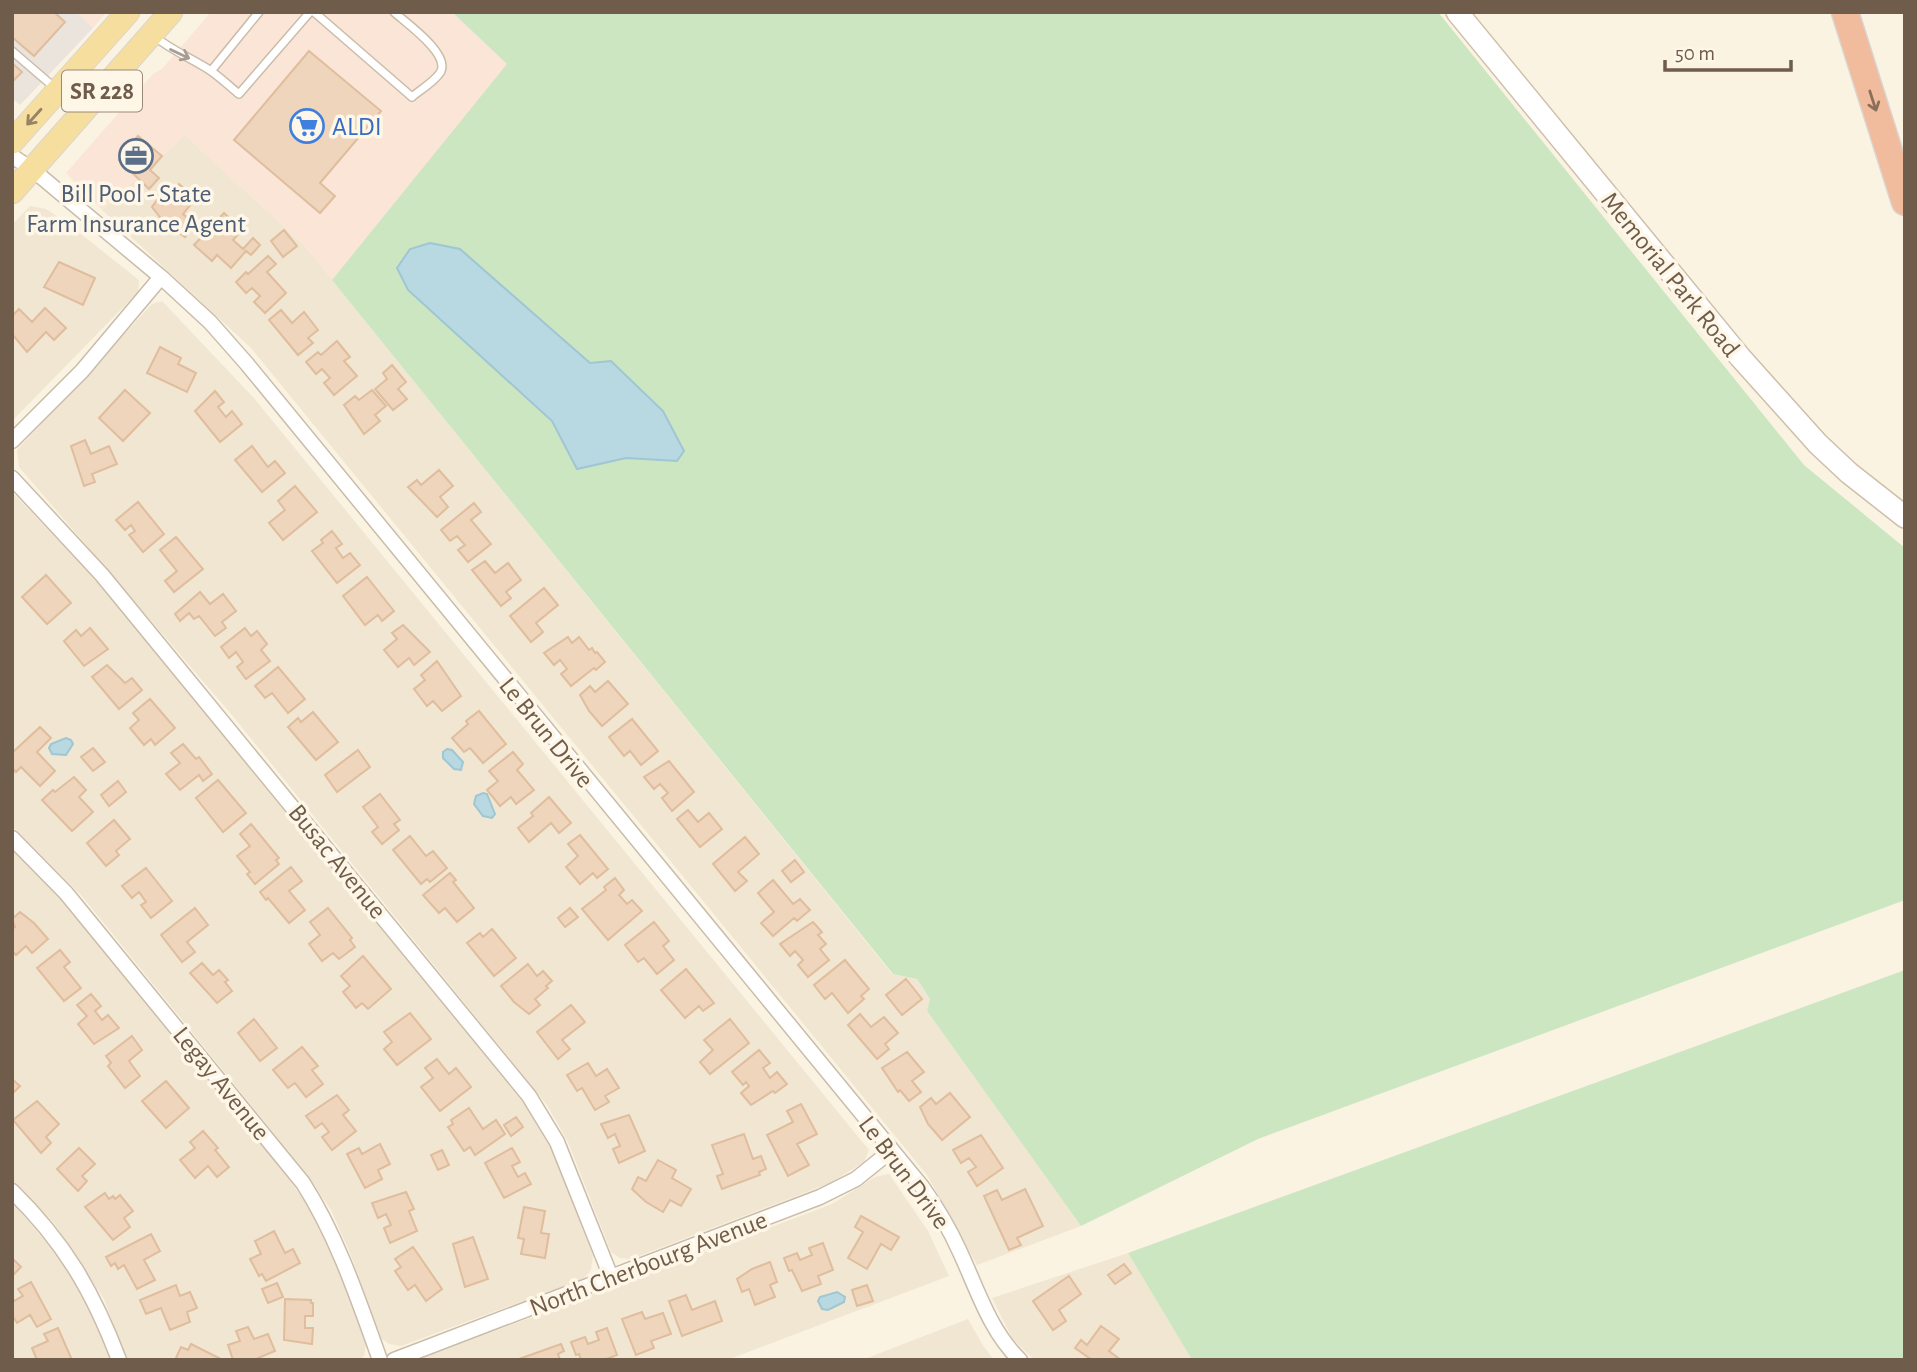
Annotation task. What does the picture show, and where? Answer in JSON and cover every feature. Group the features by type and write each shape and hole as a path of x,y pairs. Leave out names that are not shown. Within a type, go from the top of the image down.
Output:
{"highway":[{"path":"1845,12 1905,202"}],"main road":[{"name":"SR 228","path":"12,142 128,12"},
{"name":"SR 228","path":"12,192 171,12"}],"street":[{"name":"Memorial Park Road","path":"1457,12 1788,412 1849,473 1905,517"},
{"name":"Le Brun Drive","path":"12,156 33,170 161,277 210,322 247,364 923,1188 942,1216 990,1320 1020,1360"},
{"path":"12,441 82,371 161,277"},
{"name":"Busac Avenue","path":"12,478 102,575 528,1096 557,1142 611,1277"},
{"name":"Legay Avenue","path":"12,838 66,893 303,1183 323,1214 341,1253 380,1360"},
{"name":"North Cherbourg Avenue","path":"394,1360 820,1198 856,1178 892,1150"},
{"path":"12,1191 51,1233 76,1267 97,1304 119,1360"}],"lane":[{"path":"211,71 259,12"},
{"path":"152,34 172,50 211,71 239,94 312,12 412,97 441,72 443,63 437,51 394,12"},
{"path":"12,51 58,91"}],"shaded area":[{"path":"12,12 76,12 93,28 20,105 12,98"},
{"path":"76,12 106,12 93,28"},
{"path":"211,12 452,12 508,64 332,280 304,245 185,135 102,210 66,173"},
{"path":"185,135 304,245 892,974 917,979 930,999 927,1011 1081,1226 977,1265 927,1175 251,348 102,210"},
{"path":"30,206 46,209 67,223 139,280 138,292 12,421 12,225"},
{"path":"162,301 253,397 869,1150 864,1162 830,1183 631,1259 620,1258 611,1252 568,1142 547,1105 232,715 19,467 17,450 152,304"},
{"path":"12,492 111,596 524,1104 554,1154 593,1256 591,1270 583,1279 401,1346 389,1344 381,1338 331,1210 306,1173 81,895 12,826"},
{"path":"12,849 55,892 267,1149 308,1206 341,1273 366,1344 364,1356 360,1360 127,1360 104,1299 54,1223 12,1182"},
{"path":"889,1174 928,1231 949,1276 727,1360 418,1360 832,1204 875,1177"},
{"path":"12,1202 64,1263 99,1329 111,1360 12,1360"},
{"path":"1128,1253 1192,1360 1034,1360 1012,1338 992,1298"},
{"path":"968,1319 994,1360 862,1360"}],"green space":[{"path":"452,12 1438,12 1804,465 1905,548 1905,900 1258,1139 1081,1226 927,1011 930,999 917,979 893,974 332,280 507,64","holes":["460,249 590,363 611,361 663,411 677,461 626,458 577,469"]},
{"path":"1905,970 1905,1360 1192,1360 1128,1253"}],"water":[{"path":"430,243 460,249 590,363 611,361 663,411 684,451 677,461 626,458 577,469 552,421 408,290 397,268 410,249"},
{"path":"66,738 73,744 66,755 52,754 49,748 51,744"},
{"path":"452,750 463,762 461,770 454,769 443,758 443,752"},
{"path":"487,794 495,814 492,818 483,816 474,804 476,796"},
{"path":"837,1292 845,1297 844,1302 828,1310 822,1309 818,1301 820,1297"}],"building":[{"path":"12,12 54,12 65,22 34,56 12,37"},
{"name":"ALDI","path":"309,51 381,111 320,183 335,196 320,213 234,140"},
{"path":"12,63 22,72 12,82"},
{"path":"138,136 162,156 150,170 159,178 149,189 119,160 125,153 121,150 128,141 131,144"},
{"path":"179,184 196,198 183,214 195,224 185,237 163,221 152,207 157,200 163,205"},
{"path":"224,213 242,230 233,240 243,249 253,238 260,245 251,255 246,251 231,268 217,255 212,261 194,245"},
{"path":"284,230 297,246 283,257 271,241"},
{"path":"268,256 276,264 267,272 286,293 265,313 254,302 260,296 252,288 246,293 236,282"},
{"path":"59,262 95,278 83,305 44,287"},
{"path":"45,308 66,328 54,340 46,332 27,352 12,334 12,316 19,309 32,322"},
{"path":"281,310 292,323 304,312 318,330 308,338 313,343 298,355 269,320"},
{"path":"337,341 350,357 344,361 357,376 334,395 324,383 330,378 322,369 316,374 306,362 318,352 321,355"},
{"path":"160,347 181,358 178,364 196,373 187,392 147,373"},
{"path":"392,365 406,382 398,389 407,399 393,410 375,389 387,379 383,373"},
{"path":"125,390 150,413 123,441 99,418"},
{"path":"372,390 386,406 375,415 380,421 364,434 344,405 355,396 359,400"},
{"path":"215,391 224,402 218,407 226,417 232,411 242,424 220,442 195,411"},
{"path":"85,440 91,454 109,446 117,464 92,474 95,482 84,486 71,446"},
{"path":"252,446 268,467 275,461 285,473 262,492 235,460"},
{"path":"439,470 453,486 440,497 448,507 437,517 408,487 417,480 421,485"},
{"path":"295,486 317,512 283,540 269,523 285,510 278,501"},
{"path":"138,502 164,534 143,552 129,535 135,531 131,525 125,530 116,520"},
{"path":"474,503 481,512 471,520 491,544 468,562 458,550 465,545 457,536 450,541 441,530"},
{"path":"332,531 342,544 336,548 343,558 350,553 360,565 337,583 312,551 323,543 321,540"},
{"path":"176,537 203,569 174,592 165,581 177,571 160,550"},
{"path":"485,561 495,573 508,563 521,580 506,592 511,598 501,606 472,570"},
{"path":"46,575 71,603 47,624 22,597"},
{"path":"367,577 394,611 382,621 378,615 365,625 343,596"},
{"path":"544,588 558,605 536,623 543,632 531,642 510,616"},
{"path":"200,592 210,604 223,594 236,611 222,622 226,628 215,636 199,616 194,619 189,613 180,621 175,614"},
{"path":"403,625 430,652 414,665 409,658 398,667 384,650 397,639 392,633"},
{"path":"90,628 108,649 84,666 64,641 76,630 81,636"},
{"path":"245,628 251,636 257,631 267,644 261,650 270,661 246,679 237,667 243,662 236,652 229,658 221,647"},
{"path":"568,637 572,643 579,637 589,650 592,648 605,662 571,686 561,674 567,669 560,660 554,665 544,653"},
{"path":"437,661 461,696 442,711 433,701 427,706 414,689 425,680 421,675"},
{"path":"107,665 125,683 132,678 142,690 119,709 92,677"},
{"path":"278,667 305,699 288,713 272,693 265,698 255,686"},
{"path":"608,681 628,704 602,726 580,695 590,686 595,692"},
{"path":"150,699 175,728 155,745 151,739 144,745 130,728 139,720 133,713"},
{"path":"479,711 506,744 483,763 470,748 464,752 452,738 468,724 466,721"},
{"path":"313,712 338,742 316,760 288,727 298,718 301,722"},
{"path":"632,719 658,751 641,765 630,751 624,756 609,737"},
{"path":"40,727 51,738 37,752 55,771 40,786 21,767 16,772 12,768 12,753"},
{"path":"183,744 196,759 199,757 212,774 203,781 199,775 180,790 166,774 180,763 171,753"},
{"path":"93,748 105,762 93,771 81,757"},
{"path":"358,750 370,767 337,792 325,775"},
{"path":"513,752 523,764 517,770 534,790 516,804 511,797 500,806 487,790 498,781 489,771"},
{"path":"669,761 694,792 672,811 662,798 668,793 660,784 654,789 644,777"},
{"path":"74,777 86,790 79,797 93,812 72,831 42,800"},
{"path":"218,780 246,813 223,832 196,798"},
{"path":"118,781 126,792 109,806 101,795"},
{"path":"380,794 400,820 394,824 399,830 382,844 372,832 378,827 363,807"},
{"path":"549,797 571,823 559,833 551,823 529,842 518,828 533,816 531,813"},
{"path":"688,810 698,822 709,813 722,829 700,847 677,819"},
{"path":"114,820 130,839 116,851 119,855 106,866 87,843"},
{"path":"251,824 279,858 276,860 279,864 255,884 247,874 250,872 237,856 250,846 240,834"},
{"path":"580,835 608,869 597,878 593,873 580,884 566,867 578,856 568,844"},
{"path":"410,836 426,856 433,851 447,868 430,882 427,879 421,884 393,850"},
{"path":"745,837 759,854 738,872 747,881 735,891 713,864"},
{"path":"795,860 804,872 791,882 782,871"},
{"path":"291,867 302,881 289,891 305,910 289,923 260,892"},
{"path":"146,868 172,901 151,918 141,905 146,902 139,892 132,898 122,886"},
{"path":"450,873 456,880 453,882 474,908 457,922 445,908 439,913 423,895"},
{"path":"615,878 624,890 619,895 627,904 632,900 642,911 608,940 582,909 606,890 604,887"},
{"path":"773,880 793,904 800,899 810,910 797,921 794,918 773,936 761,923 774,912 758,893"},
{"path":"195,908 208,925 187,942 195,952 182,962 161,935"},
{"path":"328,908 352,938 350,940 355,947 339,959 333,953 322,961 309,944 320,935 310,922"},
{"path":"570,908 578,917 565,927 558,918"},
{"path":"20,912 48,939 32,953 26,946 16,955 12,951 12,929 15,927 12,919"},
{"path":"654,922 669,941 663,946 674,960 657,974 644,958 638,962 625,945"},
{"path":"813,922 822,932 818,935 826,944 820,949 829,960 808,977 798,965 803,960 795,951 790,956 780,944"},
{"path":"492,929 516,958 494,976 467,943 480,933 483,937"},
{"path":"60,950 70,962 64,967 81,988 64,1001 37,968"},
{"path":"363,956 391,989 368,1009 362,1003 356,1008 343,992 350,986 341,976"},
{"path":"845,960 869,989 861,996 864,999 848,1013 832,993 825,999 814,985"},
{"path":"202,963 213,975 219,970 228,980 225,982 232,991 217,1003 190,973"},
{"path":"528,964 537,976 543,971 552,981 535,999 540,1005 529,1014 514,1002 501,986"},
{"path":"686,969 714,1003 703,1011 699,1006 685,1018 661,990"},
{"path":"906,979 922,999 902,1015 886,995"},
{"path":"91,994 101,1006 95,1011 102,1020 108,1015 119,1028 94,1044 78,1024 87,1016 77,1005"},
{"path":"571,1005 585,1022 562,1040 570,1049 558,1059 537,1032"},
{"path":"410,1013 431,1039 397,1065 384,1049 392,1042 384,1032"},
{"path":"860,1014 871,1027 884,1017 898,1033 885,1044 889,1049 877,1059 848,1025"},
{"path":"254,1019 277,1048 260,1061 238,1033"},
{"path":"730,1019 749,1043 710,1074 700,1062 713,1050 704,1040"},
{"path":"132,1036 142,1050 129,1061 140,1076 125,1088 108,1066 111,1063 106,1056"},
{"path":"302,1047 318,1066 312,1070 323,1084 306,1097 295,1083 288,1088 273,1070"},
{"path":"759,1050 770,1063 763,1068 770,1078 777,1072 787,1084 751,1105 741,1093 749,1086 746,1082 743,1085 732,1072"},
{"path":"907,1052 924,1072 912,1081 921,1092 909,1101 900,1090 898,1092 882,1068"},
{"path":"437,1059 449,1074 456,1068 471,1087 440,1111 421,1087 433,1078 425,1068"},
{"path":"588,1063 596,1076 607,1069 619,1088 605,1096 609,1102 595,1110 582,1088 577,1091 567,1075"},
{"path":"12,1079 20,1086 12,1094"},
{"path":"166,1081 189,1108 166,1128 142,1101"},
{"path":"950,1093 970,1117 942,1140 928,1124 920,1107 931,1098 936,1104"},
{"path":"337,1095 349,1110 343,1115 356,1131 332,1150 322,1137 329,1132 322,1123 315,1128 306,1116"},
{"path":"37,1101 59,1124 46,1137 51,1143 41,1153 13,1120"},
{"path":"801,1104 817,1134 797,1144 809,1165 788,1176 767,1135 793,1122 787,1111"},
{"path":"469,1108 483,1129 496,1120 505,1134 475,1155 470,1147 464,1151 448,1127 453,1124 451,1120"},
{"path":"629,1115 645,1151 619,1163 613,1149 620,1146 615,1134 608,1138 601,1124"},
{"path":"516,1117 523,1127 511,1136 504,1125"},
{"path":"203,1131 218,1148 215,1150 229,1167 217,1177 208,1166 195,1178 180,1160 195,1148 190,1142"},
{"path":"744,1134 753,1159 761,1156 766,1169 759,1172 760,1175 722,1189 717,1176 723,1174 712,1145"},
{"path":"981,1135 1003,1168 977,1186 968,1172 976,1167 969,1158 961,1163 953,1150"},
{"path":"380,1144 390,1164 378,1170 382,1179 365,1188 347,1154 359,1148 362,1154"},
{"path":"79,1148 95,1164 82,1176 87,1181 78,1191 57,1169"},
{"path":"512,1148 520,1162 512,1166 518,1177 525,1173 531,1184 504,1198 485,1163"},
{"path":"442,1150 449,1165 438,1170 431,1155"},
{"path":"658,1160 676,1170 672,1178 691,1189 681,1206 670,1200 663,1212 632,1189 638,1177 646,1181"},
{"path":"1025,1189 1043,1226 1017,1238 1021,1245 1009,1250 984,1196 997,1190 1002,1200"},
{"path":"406,1192 414,1209 409,1211 417,1231 390,1243 384,1228 391,1225 386,1214 378,1218 372,1203"},
{"path":"105,1193 109,1199 120,1195 133,1211 124,1218 130,1227 113,1240 85,1207"},
{"path":"524,1207 545,1211 541,1233 549,1234 545,1258 521,1254 524,1239 518,1238"},
{"path":"861,1216 899,1237 891,1250 881,1244 867,1269 848,1258 863,1232 855,1227"},
{"path":"274,1231 285,1253 293,1249 300,1263 266,1281 262,1274 259,1276 250,1259 261,1254 255,1241"},
{"path":"151,1234 160,1251 144,1260 155,1280 137,1289 124,1265 118,1269 115,1263 111,1266 106,1257"},
{"path":"473,1237 488,1279 465,1287 453,1244"},
{"path":"823,1243 833,1270 818,1276 821,1284 802,1291 784,1258 797,1253 800,1260 812,1255 809,1248"},
{"path":"413,1247 442,1289 426,1301 415,1285 408,1290 395,1271 401,1267 395,1259"},
{"path":"12,1258 21,1267 12,1276"},
{"path":"770,1262 777,1282 770,1285 775,1297 755,1305 749,1289 742,1292 737,1279"},
{"path":"1124,1264 1131,1273 1115,1284 1108,1275"},
{"path":"1069,1276 1081,1294 1059,1310 1066,1321 1053,1330 1033,1301"},
{"path":"31,1282 51,1319 37,1327 30,1315 17,1323 12,1315 12,1302 23,1296 18,1289"},
{"path":"277,1283 283,1297 268,1303 262,1289"},
{"path":"176,1285 180,1296 190,1292 197,1308 187,1312 190,1322 170,1330 161,1308 146,1314 140,1300"},
{"path":"867,1285 873,1301 857,1306 852,1290"},
{"path":"686,1295 692,1310 715,1301 722,1321 682,1336 669,1301"},
{"path":"285,1299 311,1300 313,1303 313,1316 305,1316 305,1328 313,1328 312,1344 284,1340"},
{"path":"642,1312 645,1319 663,1313 671,1334 651,1341 654,1348 636,1355 622,1319"},
{"path":"1101,1326 1119,1339 1109,1351 1121,1360 1092,1360 1075,1348 1081,1340 1087,1345"},
{"path":"248,1327 254,1339 268,1334 275,1351 258,1358 259,1360 233,1360 228,1345 240,1341 236,1331"},
{"path":"58,1328 72,1360 37,1360 32,1348 48,1341 44,1334"},
{"path":"607,1328 617,1355 604,1360 581,1360 571,1342 585,1337 588,1344 599,1340 596,1332"},
{"path":"191,1344 221,1359 175,1360 181,1347 188,1350"},
{"path":"561,1344 564,1351 558,1354 560,1360 519,1359"}],"place":[{"name":"ALDI","path":"307,126"},
{"name":"Bill Pool - State Farm Insurance Agent","path":"136,156"}]}
